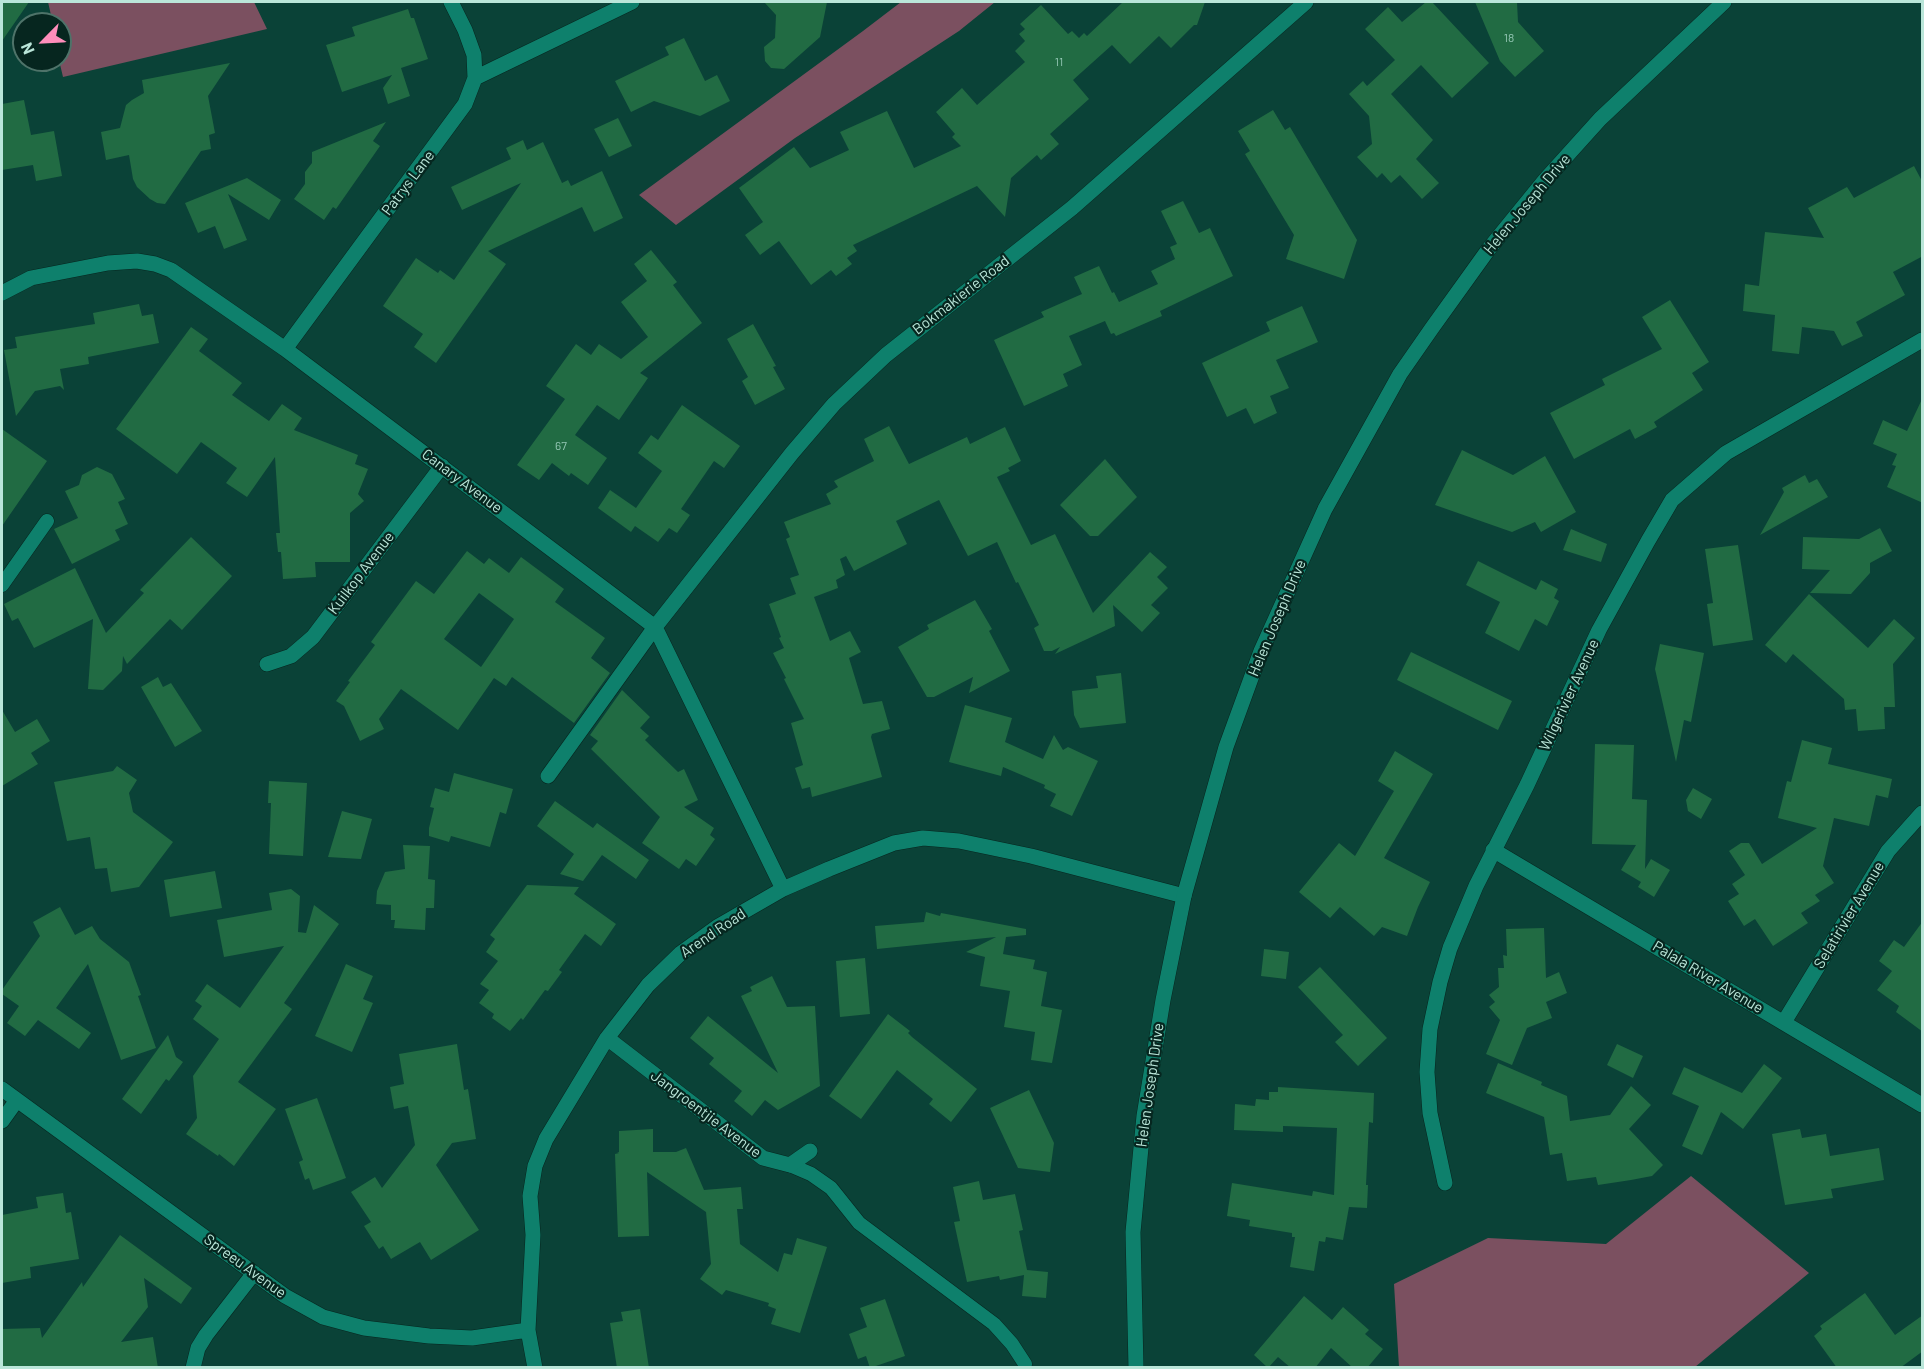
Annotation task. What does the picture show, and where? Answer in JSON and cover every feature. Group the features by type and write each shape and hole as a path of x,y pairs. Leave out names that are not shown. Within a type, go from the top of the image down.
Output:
{"street":[{"name":"Patrys Lane","path":"285,350 450,128 465,104 475,78 474,55 451,2"},
{"path":"475,78 632,2"},
{"name":"Bokmakierie Road","path":"548,776 655,627 784,462 834,404 917,329 1072,208 1306,2"},
{"name":"Helen Joseph Drive","path":"1136,1368 1133,1232 1144,1116 1163,1000 1184,896 1226,747 1261,651 1325,509 1400,374 1488,250 1545,180 1600,119 1724,2"},
{"name":"Canary Avenue","path":"2,293 31,278 108,263 137,261 171,270 285,350 655,627 783,890"},
{"name":"Wilgerivier Avenue","path":"1445,1183 1430,1113 1426,1072 1430,1029 1450,948 1476,886 1527,785 1599,630 1672,500 1726,453 1923,340"},
{"name":"Kuilkop Avenue","path":"267,664 291,656 313,637 442,466"},
{"name":"Selatirivier Avenue","path":"1784,1022 1888,851 1923,813"},
{"name":"Arend Road","path":"535,1368 528,1330 533,1235 530,1196 535,1166 546,1139 607,1038 648,985 681,953 717,927 783,890 870,851 923,837 959,841 1031,856 1184,896"},
{"name":"Palala River Avenue","path":"1493,850 1923,1105"},
{"name":"Jangroentjie Avenue","path":"607,1038 763,1158 790,1165"},
{"name":"Spreeu Avenue","path":"2,1089 285,1296 324,1317 364,1328 429,1336 472,1338 528,1330"},
{"path":"2,1121 17,1100"},
{"path":"790,1165 810,1151"},
{"path":"193,1368 198,1348 206,1335 254,1273"}],"lane":[{"path":"2,585 47,521"},
{"path":"790,1165 811,1174 831,1188 859,1223 994,1324 1012,1344 1025,1364"}],"shaded area":[{"path":"48,2 254,2 267,29 63,77 62,72 72,72 72,12 50,12"},
{"path":"901,2 995,2 959,31 795,138 676,225 639,195 863,31"},
{"path":"1691,1176 1809,1273 1695,1367 1399,1367 1394,1284 1488,1238 1606,1244"}],"building":[{"path":"2,2 29,2 22,12 12,12 12,27 2,41"},
{"path":"764,2 827,2 820,37 784,69 771,68 765,61 764,47 775,38 776,15"},
{"path":"1123,2 1205,2 1197,25 1194,25 1171,48 1159,36 1130,64 1112,45 1073,80 1089,99 1050,134 1059,144 1041,160 1037,155 1011,178 1005,217 977,186 853,245 857,251 847,258 852,264 836,276 831,270 811,285 779,241 760,255 745,235 763,222 739,188 794,147 810,168 849,150 840,132 887,111 914,168 961,146 952,137 955,134 936,112 962,88 977,105 1025,62 1015,51 1025,41 1019,34 1025,29 1020,24 1041,5 1068,34 1072,31 1079,38 1084,33 1087,36"},
{"path":"1426,2 1432,2 1489,63 1452,98 1421,65 1391,94 1433,140 1416,159 1439,183 1422,199 1400,175 1391,183 1382,173 1377,178 1357,157 1372,144 1369,116 1349,94 1363,81 1367,86 1395,60 1365,29 1388,7 1402,22"},
{"path":"1475,2 1517,2 1518,22 1544,51 1515,77 1500,61"},
{"path":"408,9 411,18 414,18 428,59 401,68 410,96 388,104 383,88 392,75 342,92 326,45 355,36 352,27"},
{"path":"684,38 705,81 717,75 730,101 700,116 654,101 631,112 615,81 669,55 665,47"},
{"path":"230,63 208,96 215,133 209,135 211,149 201,151 165,204 157,203 137,187 133,179 129,155 106,160 101,132 120,128 126,105 144,93 142,80"},
{"path":"24,100 31,135 54,131 62,176 36,181 33,165 2,170 2,104"},
{"path":"1273,110 1285,130 1290,127 1357,240 1344,279 1286,259 1294,235 1245,154 1250,151 1238,131"},
{"path":"618,118 632,146 609,157 594,129"},
{"path":"386,122 373,141 380,146 336,209 333,207 324,220 294,199 305,184 305,172 312,163 312,152"},
{"path":"523,140 527,150 543,142 562,183 568,180 571,186 602,171 623,218 594,232 582,207 488,251 506,264 436,363 414,347 423,334 383,306 416,258 438,273 440,270 454,280 521,183 462,210 451,187 511,159 506,148"},
{"path":"1914,166 1923,183 1923,256 1893,272 1905,295 1856,322 1863,336 1842,346 1834,331 1802,327 1799,354 1772,351 1775,315 1743,311 1745,284 1759,286 1765,232 1824,238 1808,208 1847,187 1854,198"},
{"path":"247,178 281,200 269,220 228,194 247,240 224,249 215,226 198,233 185,203"},
{"path":"1183,201 1199,233 1210,228 1233,276 1160,311 1162,316 1116,336 1114,333 1111,334 1105,321 1069,336 1082,365 1063,374 1068,386 1024,406 994,340 1044,317 1041,312 1082,294 1074,277 1099,266 1119,302 1158,284 1151,271 1175,259 1170,247 1177,244 1161,211"},
{"path":"651,250 677,282 673,285 702,323 640,373 648,378 619,420 597,405 575,435 607,458 588,485 571,473 569,476 552,463 539,480 517,465 565,399 546,386 576,344 591,355 599,344 621,359 648,337 621,302 647,281 634,264"},
{"path":"1670,300 1709,362 1692,373 1703,390 1654,422 1657,427 1635,439 1630,429 1574,459 1550,413 1605,385 1602,379 1662,349 1642,317"},
{"path":"139,304 142,316 153,314 159,343 88,357 89,364 60,369 64,390 60,386 35,391 16,416 4,350 17,348 15,337 95,324 93,313"},
{"path":"1302,306 1318,342 1276,360 1289,388 1270,396 1277,413 1254,424 1246,408 1227,417 1202,363 1270,331 1266,322"},
{"path":"753,324 776,366 773,367 785,389 755,405 742,381 748,377 727,339"},
{"path":"191,327 208,339 199,351 242,383 232,395 269,421 282,404 302,418 294,430 358,455 355,464 368,469 358,494 364,501 350,513 350,562 315,562 316,577 283,579 281,552 278,552 276,533 280,533 275,457 247,497 226,483 237,468 201,442 177,474 116,429"},
{"path":"1923,397 1923,503 1887,487 1896,466 1892,465 1897,454 1873,444 1883,420 1907,431"},
{"path":"682,405 740,446 724,468 714,461 681,509 690,515 677,533 669,528 658,542 635,526 631,532 598,508 610,490 636,508 662,471 638,453 651,435 658,440"},
{"path":"889,426 909,464 967,437 970,444 1005,427 1021,461 1008,468 1010,471 997,477 1031,545 1055,534 1093,613 1150,552 1167,567 1157,577 1168,588 1151,605 1160,613 1142,632 1113,605 1115,626 1055,654 1060,647 1052,651 1044,651 1034,628 1039,625 997,542 968,556 939,500 896,521 907,544 854,571 846,556 840,559 845,575 836,580 838,588 814,597 830,641 850,631 861,652 849,658 863,704 882,701 890,729 872,734 871,737 882,777 812,797 810,787 802,789 795,768 803,765 791,723 804,719 773,653 784,648 769,604 796,594 790,578 799,575 786,539 790,537 784,522 831,504 826,494 838,487 834,481 874,461 864,439"},
{"path":"2,429 47,461 2,526"},
{"path":"1462,450 1513,475 1545,456 1576,512 1541,532 1535,522 1512,532 1435,505"},
{"path":"1105,459 1137,497 1098,536 1090,536 1060,505"},
{"path":"97,467 112,474 125,499 118,502 128,524 115,530 120,540 72,564 54,529 78,518 65,491 79,485 82,475"},
{"path":"1805,475 1809,483 1817,479 1828,497 1760,535 1784,492 1782,488"},
{"path":"1880,528 1892,551 1870,563 1870,573 1851,594 1810,593 1830,570 1802,569 1803,537 1859,539"},
{"path":"1571,529 1607,544 1601,562 1563,550"},
{"path":"191,537 232,576 182,630 170,619 127,664 123,656 122,671 103,690 88,689 93,619 34,648 18,618 12,621 4,604 75,568 106,633 144,593 140,590"},
{"path":"1738,545 1753,640 1713,646 1707,604 1713,603 1705,549"},
{"path":"467,551 484,564 489,558 509,573 521,557 564,589 555,602 605,638 591,658 610,673 574,723 512,677 506,686 494,678 458,730 401,689 379,719 384,729 360,741 344,706 336,701 375,645 371,642 416,581 434,594","holes":["479,593 514,619 481,667 444,639"]},
{"path":"1478,561 1536,590 1541,580 1558,589 1554,598 1559,601 1547,626 1535,619 1519,651 1485,633 1500,602 1466,585"},
{"path":"1809,594 1868,648 1894,619 1915,638 1893,664 1895,707 1884,707 1885,729 1858,731 1856,709 1845,710 1844,699 1793,654 1786,663 1765,645"},
{"path":"975,600 992,629 989,631 1010,671 969,693 973,677 934,697 927,697 898,647 929,629 927,625"},
{"path":"1660,644 1704,653 1691,722 1684,720 1676,762 1655,669"},
{"path":"1411,652 1512,701 1498,730 1397,680"},
{"path":"1121,673 1126,723 1080,728 1074,715 1072,691 1098,688 1096,676"},
{"path":"158,677 163,687 171,683 202,731 175,747 141,687"},
{"path":"622,690 650,717 640,728 649,736 645,740 678,772 684,769 698,800 684,807 714,828 710,835 715,839 696,866 686,859 679,869 642,843 660,817 591,749 598,741 590,735"},
{"path":"965,705 1012,718 1005,742 1043,759 1054,735 1063,750 1068,747 1098,761 1072,816 1050,806 1056,794 1044,788 1045,785 1003,767 1001,776 949,762"},
{"path":"2,710 15,732 37,719 50,741 31,753 38,764 2,786"},
{"path":"1802,740 1832,748 1828,764 1892,779 1888,798 1876,795 1869,826 1834,818 1823,866 1834,883 1815,895 1820,901 1801,913 1808,923 1773,946 1755,919 1744,926 1728,901 1739,894 1732,884 1745,875 1729,851 1741,843 1749,843 1762,864 1817,828 1778,818 1787,781 1791,782"},
{"path":"1595,744 1634,745 1632,799 1647,800 1645,869 1651,859 1670,870 1654,897 1638,887 1641,882 1621,870 1636,845 1592,844"},
{"path":"1395,751 1433,774 1384,858 1430,882 1407,936 1382,927 1374,936 1340,907 1330,918 1299,892 1339,843 1355,856 1394,791 1378,781"},
{"path":"117,766 137,780 129,793 133,812 173,842 139,887 111,892 107,868 95,869 90,837 67,841 54,782 113,771"},
{"path":"454,773 513,789 506,814 500,812 490,847 451,836 449,842 429,836 434,808 430,807 435,788 449,792"},
{"path":"269,781 307,783 303,856 269,854 271,803 268,803"},
{"path":"1693,788 1712,799 1701,819 1688,811 1686,800"},
{"path":"555,801 593,828 597,823 649,860 636,879 602,855 583,881 560,874 574,854 537,826"},
{"path":"342,811 372,819 361,859 328,857"},
{"path":"403,845 430,846 428,879 435,880 434,908 426,908 425,930 394,928 395,920 391,920 391,905 376,904 377,891 385,872 405,869"},
{"path":"215,871 222,908 170,917 164,880"},
{"path":"527,885 579,887 574,894 616,924 601,946 585,934 559,970 562,972 548,991 545,990 523,1020 521,1018 510,1031 492,1018 494,1014 479,1003 489,990 480,984 498,961 486,952 495,939 490,935"},
{"path":"291,889 300,896 298,932 306,933 314,905 339,924 284,1003 292,1009 238,1082 276,1109 234,1166 186,1134 197,1118 193,1076 219,1039 193,1019 202,1006 195,1001 207,984 240,1008 284,946 224,957 217,920 272,910 269,893"},
{"path":"60,907 75,935 92,926 100,939 129,962 156,1048 121,1060 88,964 56,1008 91,1033 79,1049 38,1020 25,1036 7,1023 19,1006 2,994 2,990 40,936 33,922"},
{"path":"926,912 1026,929 1026,935 1006,937 1003,954 1035,960 1033,969 1047,972 1041,1006 1062,1010 1052,1063 1031,1060 1035,1032 1004,1027 1010,991 980,986 985,957 966,952 996,937 877,949 875,926 924,922"},
{"path":"1923,921 1923,1032 1896,1012 1899,1006 1877,990 1892,971 1879,961 1894,940 1904,947"},
{"path":"1544,928 1546,978 1559,972 1567,993 1546,1002 1552,1018 1527,1028 1512,1065 1486,1054 1500,1020 1489,1007 1495,1002 1489,995 1499,987 1498,968 1504,968 1503,955 1507,956 1506,929"},
{"path":"1264,949 1289,952 1286,979 1261,976"},
{"path":"865,958 870,1014 840,1017 836,961"},
{"path":"346,964 373,976 363,999 373,1003 352,1052 315,1036"},
{"path":"1320,967 1387,1038 1358,1066 1335,1042 1343,1035 1298,987"},
{"path":"772,976 787,1007 815,1006 820,1086 778,1110 765,1100 752,1116 734,1101 742,1091 709,1064 714,1058 690,1038 708,1016 778,1073 741,996 752,991 750,987"},
{"path":"888,1014 910,1031 908,1033 912,1037 977,1089 951,1122 929,1104 933,1099 897,1070 861,1119 829,1096"},
{"path":"168,1035 176,1057 183,1062 169,1081 166,1079 141,1114 122,1099"},
{"path":"457,1044 464,1090 468,1089 476,1139 452,1143 436,1165 479,1230 431,1260 420,1242 391,1259 383,1246 379,1249 364,1226 371,1222 351,1192 375,1177 382,1188 415,1145 408,1106 394,1109 390,1087 404,1084 399,1054"},
{"path":"1617,1044 1643,1056 1633,1078 1607,1065"},
{"path":"1498,1063 1542,1082 1541,1085 1567,1096 1570,1121 1610,1115 1631,1086 1651,1105 1629,1129 1663,1165 1652,1176 1631,1180 1598,1185 1596,1177 1567,1181 1562,1153 1550,1155 1544,1117 1486,1093"},
{"path":"1764,1064 1782,1078 1743,1129 1721,1112 1702,1155 1682,1146 1699,1106 1672,1094 1684,1067 1742,1093"},
{"path":"1278,1087 1374,1093 1373,1123 1369,1122 1367,1208 1349,1207 1343,1240 1326,1237 1325,1242 1319,1241 1314,1271 1290,1267 1295,1237 1292,1237 1292,1233 1249,1226 1250,1220 1227,1216 1232,1183 1312,1196 1313,1191 1334,1195 1337,1128 1283,1126 1283,1132 1234,1130 1235,1104 1255,1106 1256,1099 1269,1100 1269,1092 1278,1092"},
{"path":"1029,1090 1054,1143 1050,1172 1018,1168 990,1108"},
{"path":"317,1098 346,1178 313,1190 309,1178 305,1180 299,1162 303,1160 285,1109"},
{"path":"653,1129 653,1152 676,1152 686,1148 704,1190 741,1187 743,1209 737,1209 740,1244 778,1272 784,1253 792,1255 797,1238 827,1247 800,1333 771,1324 776,1309 768,1306 769,1303 726,1290 722,1295 700,1279 711,1264 706,1212 647,1172 649,1236 618,1237 615,1154 619,1153 617,1152 619,1152 619,1131"},
{"path":"1800,1129 1802,1138 1826,1134 1830,1156 1879,1148 1884,1180 1831,1189 1833,1198 1785,1205 1772,1134"},
{"path":"979,1181 983,1200 1015,1194 1023,1230 1019,1231 1027,1270 1048,1272 1046,1298 1022,1296 1024,1275 1000,1280 999,1276 967,1282 954,1222 960,1221 953,1187"},
{"path":"63,1193 66,1213 71,1212 79,1259 30,1267 31,1278 2,1283 2,1215 38,1208 36,1197"},
{"path":"120,1235 192,1288 181,1304 144,1278 148,1307 121,1342 153,1337 158,1368 3,1368 2,1329 40,1328 42,1338 82,1282 83,1287"},
{"path":"1865,1293 1895,1335 1923,1315 1923,1351 1900,1368 1837,1368 1814,1336 1822,1329 1820,1326"},
{"path":"1304,1296 1332,1320 1343,1307 1369,1330 1365,1334 1383,1349 1367,1368 1353,1368 1331,1348 1315,1368 1291,1368 1278,1357 1268,1368 1254,1355"},
{"path":"885,1299 905,1356 870,1368 866,1356 858,1359 849,1334 867,1327 860,1308"},
{"path":"640,1309 649,1368 617,1368 610,1323 623,1321 621,1312"}]}
